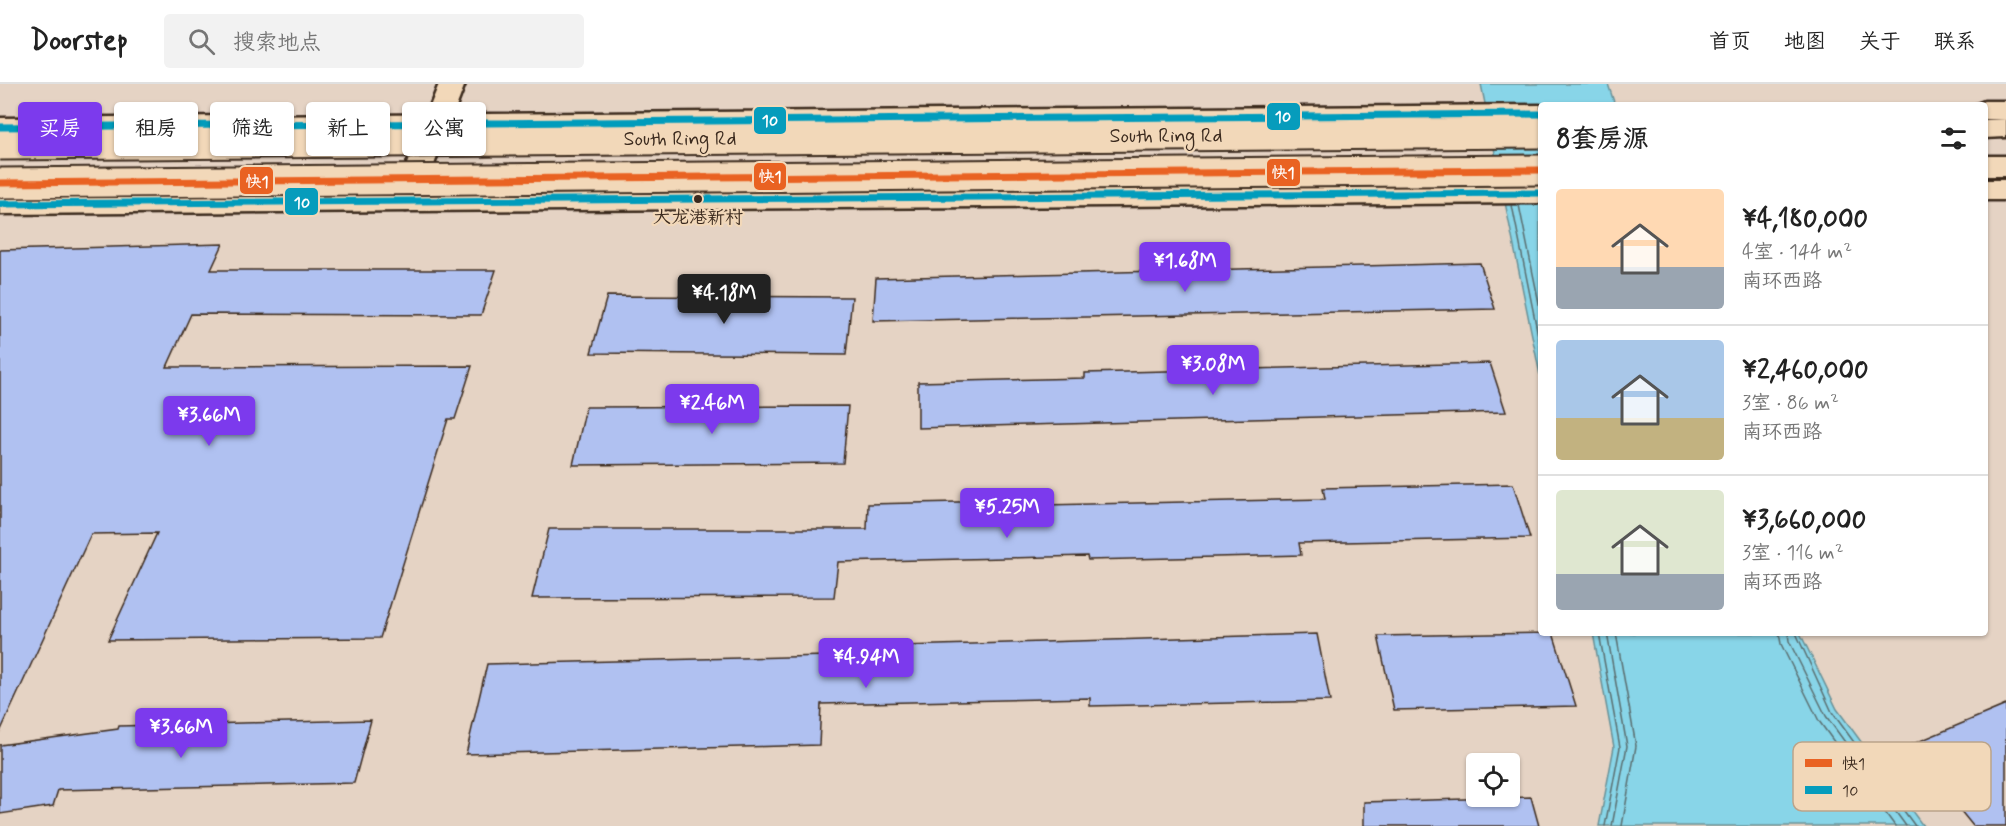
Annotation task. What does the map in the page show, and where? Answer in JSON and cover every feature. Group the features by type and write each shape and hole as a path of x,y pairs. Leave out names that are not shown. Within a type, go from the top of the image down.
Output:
{"main road":[{"path":"444,102 452,84"},
{"path":"1988,110 2006,110"},
{"path":"486,124 1538,114"},
{"path":"0,127 402,124"},
{"path":"0,127 203,143"},
{"path":"1988,129 2006,128"},
{"name":"South Ring Rd","path":"0,145 1538,133"},
{"path":"406,201 423,156"},
{"path":"1988,166 2006,166"},
{"path":"0,183 1538,170"},
{"path":"0,203 179,182"},
{"path":"1988,190 2006,190"},
{"path":"0,203 1538,193"}],"water":[{"path":"1481,84 1608,84 1614,102 1538,102 1538,365"},
{"path":"1594,636 1801,636 1837,709 1861,742 1793,742 1793,811 1912,811 1923,826 1599,826 1614,747"}],"building":[{"path":"223,244 211,270 496,270 481,315 191,314 167,367 472,366 455,419 448,419 380,638 108,640 157,533 91,534 0,732 0,250"},
{"path":"1480,263 1495,309 873,321 876,278"},
{"path":"607,296 852,297 846,355 591,353"},
{"path":"1490,363 1506,412 918,428 918,382 1085,378 1085,373"},
{"path":"848,406 843,463 573,465 586,407"},
{"path":"1513,484 1530,538 1299,543 1301,555 1088,560 1087,556 838,562 834,597 532,598 549,529 867,529 868,504 1043,500 1043,505 1325,499 1323,488"},
{"path":"1538,633 1538,636 1554,636 1576,706 1394,710 1378,636"},
{"path":"1317,634 1330,701 1090,706 1090,698 821,704 819,745 466,754 487,664 868,655 868,647"},
{"path":"2006,705 2006,826 1973,826 1961,811 1991,811 1991,742 1918,742"},
{"path":"371,720 354,783 58,790 53,806 0,814 0,745 118,729 119,726"},
{"path":"1520,797 1531,797 1539,826 1364,826 1364,802 1466,799 1466,807 1520,807"}],"transit line":[{"name":"10","path":"0,127 1538,114"},
{"name":"快1","path":"0,183 1538,170"},
{"name":"10","path":"0,204 1538,193"}],"place":[{"name":"大龙港新村","path":"698,199"}]}
